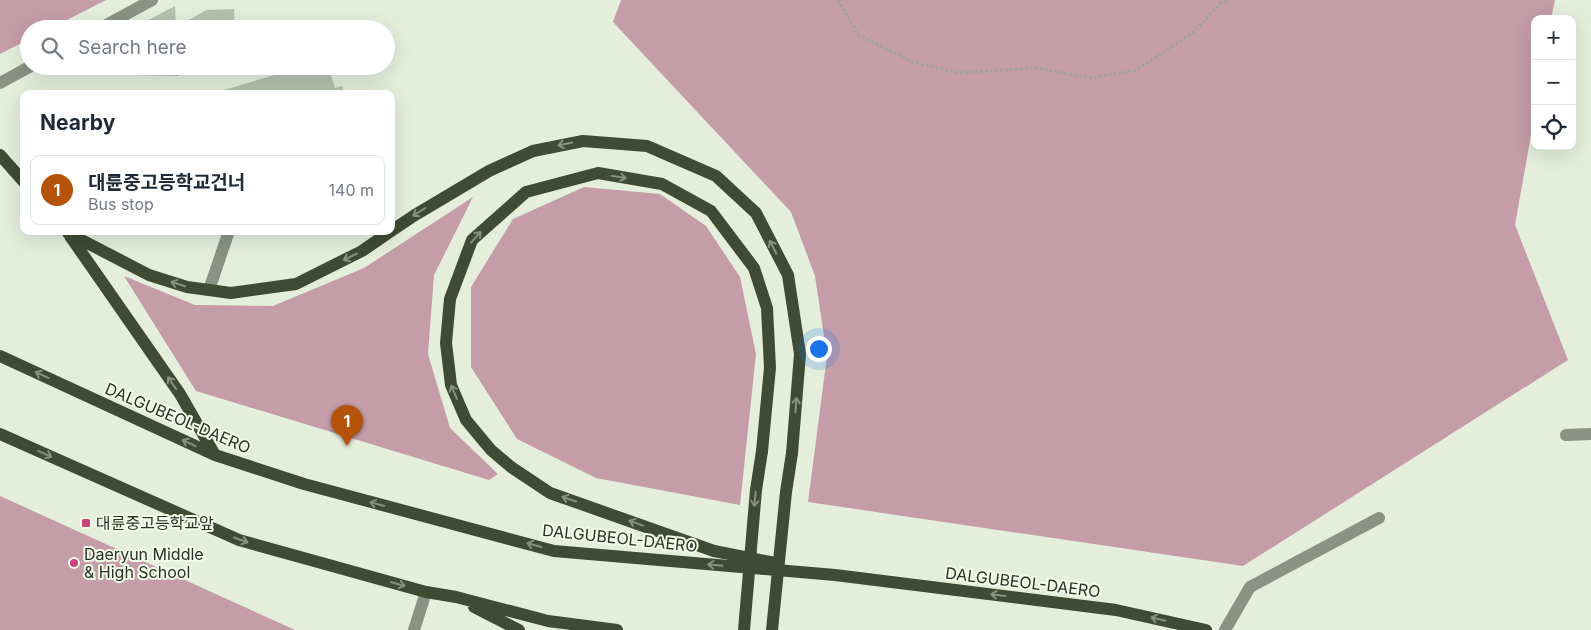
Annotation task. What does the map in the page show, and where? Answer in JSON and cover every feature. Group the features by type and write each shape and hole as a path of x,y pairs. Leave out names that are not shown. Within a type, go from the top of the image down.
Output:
{"main road":[{"path":"395,228 414,214 489,171 534,151 583,141 647,146 716,176 756,213 788,275 800,354 792,453 786,492 772,630"},
{"path":"0,155 20,178"},
{"path":"744,630 756,490 770,368 767,308 754,268 711,211 662,184 598,174 526,192 472,240 450,299 446,343 451,385 466,420 490,450 511,467 550,493 714,551 835,575"},
{"path":"70,235 180,394 215,455"},
{"path":"74,235 149,275 187,287 231,293 296,284 362,251 385,235"},
{"name":"DALGUBEOL-DAERO","path":"0,356 215,455 304,484 554,551 835,575 1116,610 1206,630"},
{"path":"0,434 240,540 426,592 456,597 548,621 617,630"},
{"path":"456,597 519,630"}],"street":[{"path":"115,20 152,0"},
{"path":"0,84 20,72"},
{"path":"208,290 228,235"},
{"path":"1566,435 1591,434"},
{"path":"1225,630 1250,587 1380,518"},
{"path":"414,630 426,592"}],"path":[{"path":"838,0 858,35 913,62 959,73 1035,68 1091,78 1136,70 1194,32 1221,3 1230,0"}],"shaded area":[{"path":"0,0 106,0 67,20 20,20 20,44 0,54"},
{"path":"621,0 1555,0 1552,15 1531,15 1531,135 1515,225 1568,360 1243,566 808,502 827,356 815,276 791,212 613,22"},
{"path":"584,187 660,194 706,226 740,277 756,354 740,505 596,478 517,439 471,367 471,287 513,219"},
{"path":"473,197 434,275 428,354 450,428 498,474 489,480 196,391 124,276 195,305 273,306 364,268"},
{"name":"Daeryun Middle & High School","path":"0,496 295,630 0,630"}],"building":[{"path":"175,6 176,20 148,20"},
{"path":"234,9 235,20 189,20 206,10"},
{"path":"132,75 179,75 179,76"},
{"path":"274,75 331,75 335,88 342,86 344,90 224,90"}],"place":[{"name":"대륜중고등학교건너","path":"347,446"},
{"name":"대륜중고등학교앞","path":"86,523"},
{"name":"Daeryun Middle & High School","path":"74,563"}]}
